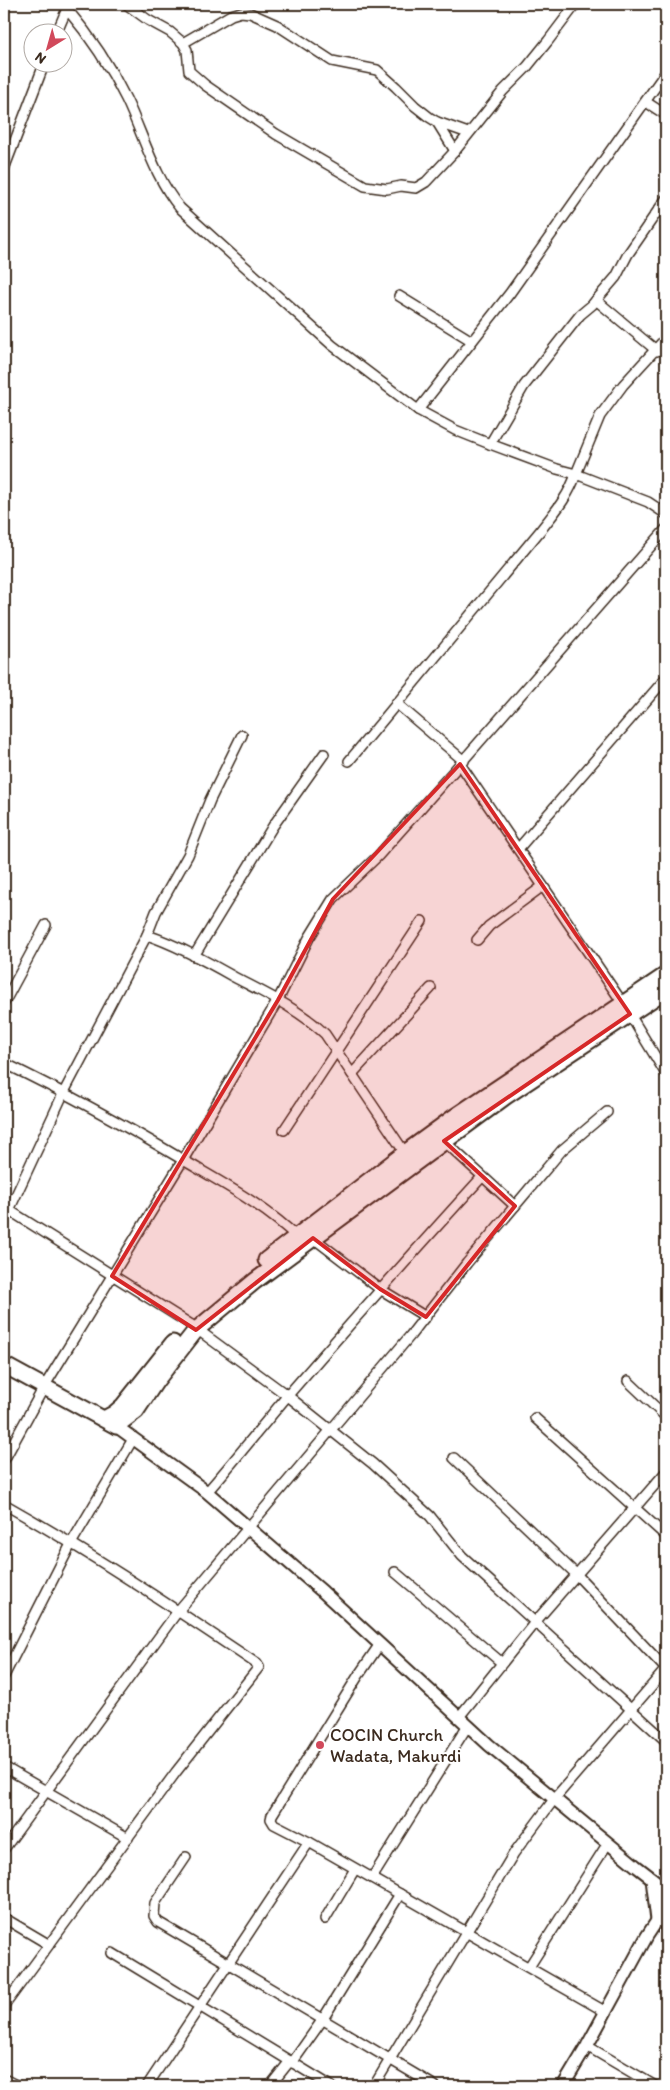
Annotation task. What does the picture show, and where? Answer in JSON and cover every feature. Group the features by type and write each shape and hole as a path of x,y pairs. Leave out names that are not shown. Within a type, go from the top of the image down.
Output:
{"main road":[{"path":"4,1365 110,1423 115,1414 167,1349 193,1327 209,1305 444,1141 627,1009 666,975"},
{"path":"305,1237 405,1153 627,1009 666,990"}],"street":[{"path":"126,4 148,20 170,32 183,43 187,50 188,66 194,76 276,134 364,186 387,189 401,186 421,186 455,150 503,90 527,67 576,4"},
{"path":"61,22 68,6"},
{"path":"68,6 106,62 125,97 165,187 180,208 332,345 418,410 455,430 557,470 576,474 648,502 666,514"},
{"path":"183,43 231,15 250,12 277,25 332,62 376,70 414,106 437,122 468,133"},
{"path":"4,169 41,72"},
{"path":"418,410 510,292 666,72"},
{"path":"646,102 666,115"},
{"path":"437,122 455,150"},
{"path":"490,444 524,386 580,314 596,300 616,276 628,254 666,200"},
{"path":"400,296 472,341"},
{"path":"596,300 657,351"},
{"path":"349,761 540,531 564,499 600,416 623,384 657,351 666,338"},
{"path":"4,1460 44,1387 184,1160 278,1000 310,938 333,899 378,856 666,529"},
{"path":"518,849 666,678"},
{"path":"396,703 462,762 542,886 627,1009 666,1074"},
{"path":"4,1221 7,1208 64,1092 147,935 156,912 188,856 210,800 242,735"},
{"path":"194,956 272,826 324,754"},
{"path":"476,940 489,926 542,886"},
{"path":"284,1130 422,921"},
{"path":"4,1004 46,925"},
{"path":"147,935 194,956 278,1000 312,1022 325,1034 405,1153"},
{"path":"352,1074 431,988"},
{"path":"4,1062 132,1129 226,1185 380,1289 426,1317"},
{"path":"4,1849 178,1610 249,1529 426,1317 467,1263 562,1150 607,1112"},
{"path":"444,1141 515,1206"},
{"path":"207,1492 380,1289 482,1177"},
{"path":"7,1208 193,1327 288,1396 331,1430 430,1516 462,1556 536,1621 666,1741"},
{"path":"628,1381 666,1417"},
{"path":"535,1418 666,1536"},
{"path":"110,1423 207,1492 323,1592 468,1725 608,1843 666,1888"},
{"path":"4,1676 72,1542 133,1439"},
{"path":"374,2086 514,1853 554,1798 666,1669 577,1575 454,1458"},
{"path":"459,1717 536,1621 666,1472"},
{"path":"4,1504 72,1542 178,1610 257,1664 258,1667 176,1772 4,2006"},
{"path":"396,1572 502,1663"},
{"path":"380,1644 358,1676 272,1815 271,1819 274,1824 355,1868 606,2012"},
{"path":"372,1878 468,1725"},
{"path":"4,1767 128,1838"},
{"path":"148,2086 200,2006 230,1965 309,1842"},
{"path":"529,1968 608,1843"},
{"path":"186,1857 155,1903 154,1916 158,1922 435,2086"},
{"path":"325,1919 355,1868"},
{"path":"652,1879 657,1920"},
{"path":"270,2086 291,2062 323,2019 400,1894"},
{"path":"563,2086 666,1907"},
{"path":"4,1918 48,1944"},
{"path":"112,1953 331,2086"},
{"path":"587,2046 655,2086"},
{"path":"4,2079 18,2086"}],"highlighted area":[{"path":"460,764 630,1014 444,1141 515,1206 426,1317 380,1289 313,1238 196,1330 112,1276 278,1000 333,899"}],"place":[{"name":"COCIN Church Wadata, Makurdi","path":"320,1745"}]}
